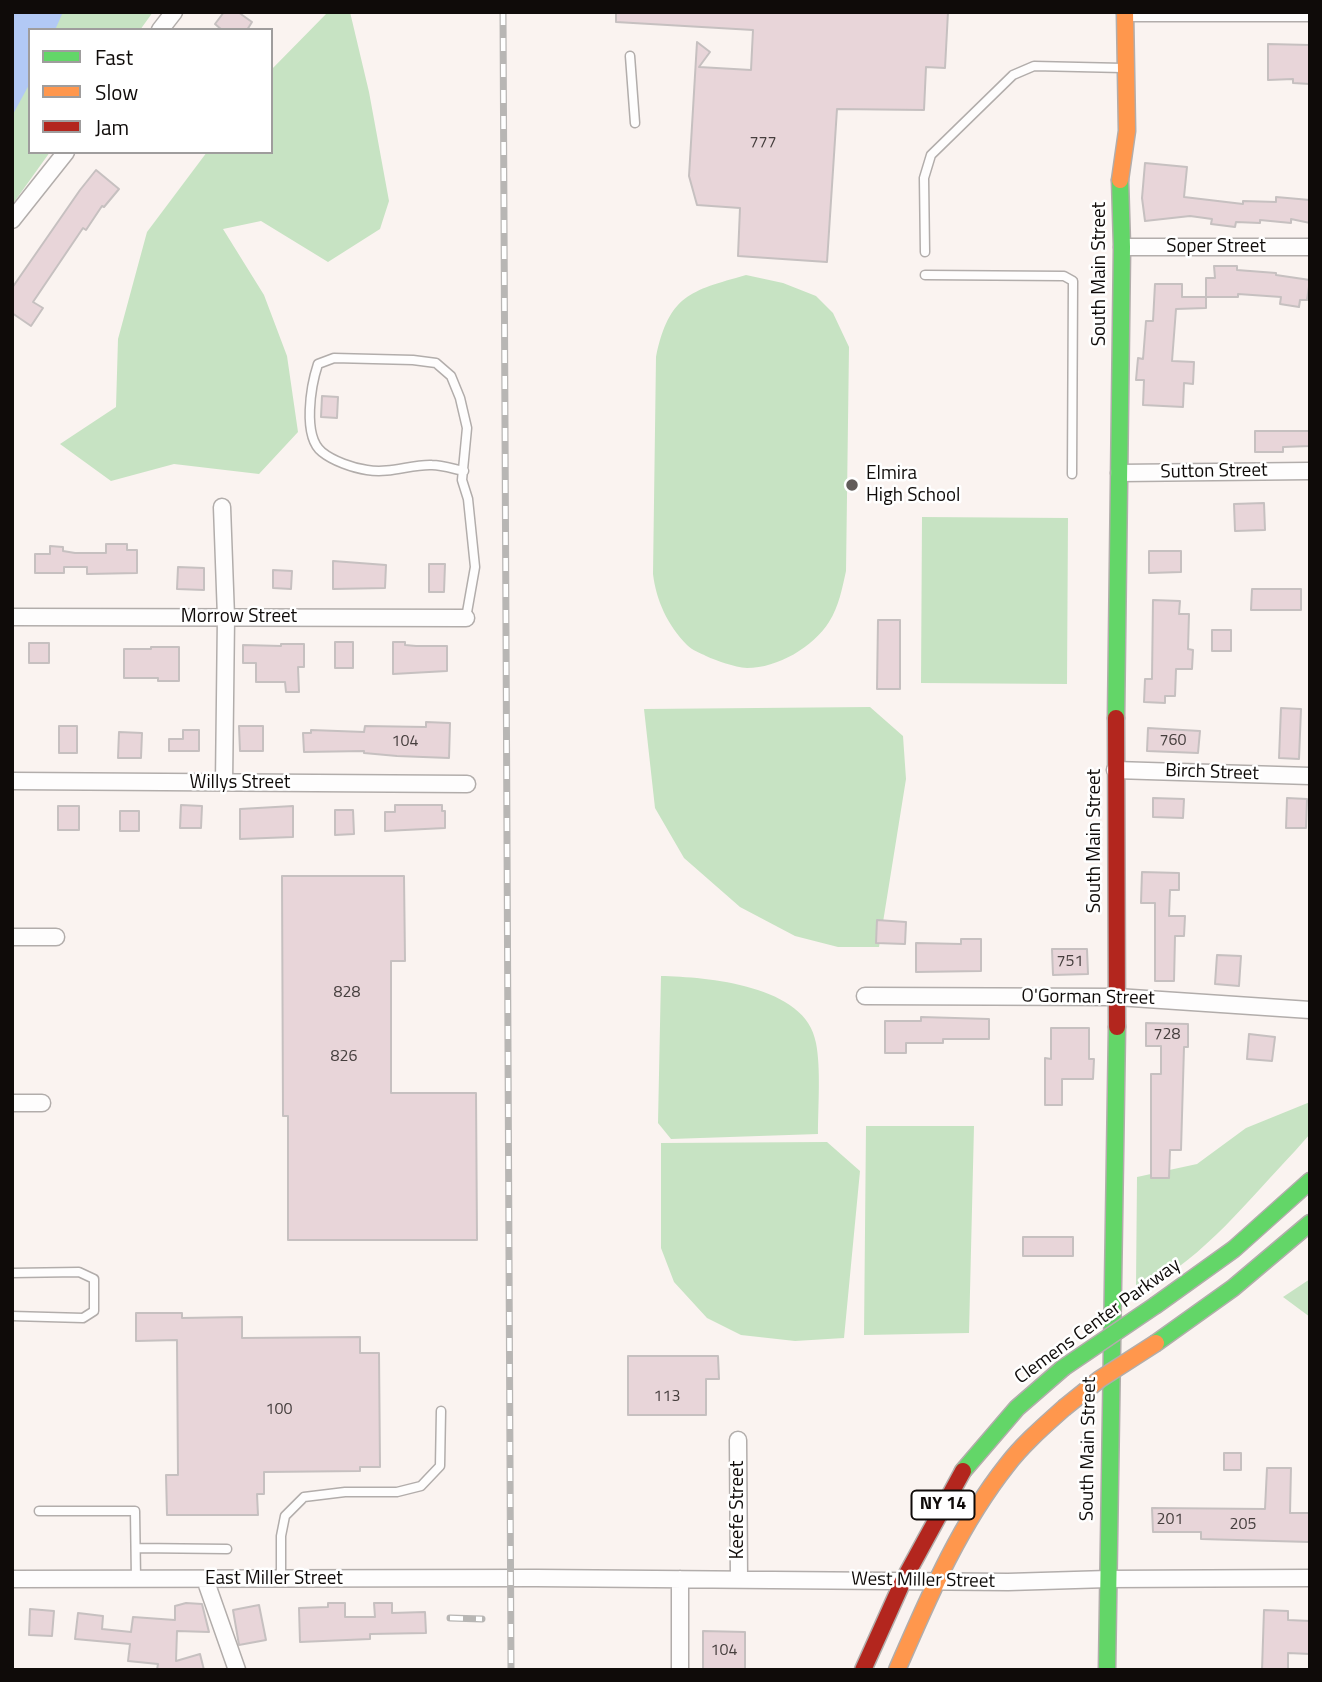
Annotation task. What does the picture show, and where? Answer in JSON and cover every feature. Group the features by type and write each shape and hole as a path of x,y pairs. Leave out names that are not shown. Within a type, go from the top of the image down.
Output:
{"street":[{"path":"162,28 174,12"},
{"path":"1125,13 1310,13"},
{"name":"South Main Street","path":"1107,1670 1116,997 1115,770 1122,247 1120,170 1127,131 1125,13"},
{"path":"12,220 64,154"},
{"name":"Soper Street","path":"1122,247 1310,247"},
{"name":"Sutton Street","path":"1119,473 1310,471"},
{"path":"222,508 226,617 224,783"},
{"name":"Morrow Street","path":"12,617 466,618"},
{"name":"Birch Street","path":"1115,770 1310,776"},
{"name":"Willys Street","path":"12,781 467,784"},
{"path":"12,937 56,937"},
{"name":"O'Gorman Street","path":"865,996 1116,997 1310,1010"},
{"path":"12,1103 42,1103"},
{"name":"Clemens Center Parkway","path":"863,1670 903,1581 949,1494 981,1447 1017,1408 1063,1368 1234,1249 1310,1181"},
{"name":"NY 14","path":"897,1670 936,1581 968,1522 992,1484 1018,1452 1064,1408 1100,1379 1233,1288 1310,1223"},
{"name":"Keefe Street","path":"738,1440 739,1579"},
{"name":"West Miller Street","path":"536,1578 936,1581 1310,1578"},
{"name":"East Miller Street","path":"12,1579 536,1578"},
{"path":"205,1579 237,1670"},
{"path":"680,1579 680,1670"}],"lane":[{"path":"630,56 635,124"},
{"path":"925,251 924,178 932,155 1013,75 1034,66 1126,68"},
{"path":"925,275 1064,275 1073,281 1072,474"},
{"path":"464,471 432,465 400,471 367,470 338,461 320,450 309,424 312,383 318,363 334,358 436,363 451,376 460,398 467,428 464,471 463,480 468,499 475,567 466,618"},
{"path":"12,1273 79,1272 94,1279 94,1311 83,1318 12,1316"},
{"path":"281,1579 281,1536 285,1516 304,1497 345,1492 397,1492 421,1486 440,1466 441,1411"},
{"path":"39,1511 135,1511 136,1579"},
{"path":"135,1548 227,1549"}],"green space":[{"path":"12,12 153,12 141,28 28,28 28,154 49,154 12,205"},
{"path":"328,12 350,12 369,92 389,201 380,229 328,262 261,221 223,229 264,295 287,356 298,432 259,474 174,464 111,481 60,444 116,407 118,339 147,232 206,154 273,154 273,68"},
{"path":"746,275 783,283 816,296 833,313 849,347 846,571 840,597 829,622 804,648 771,664 747,668 715,660 687,645 664,612 653,574 656,357 661,336 675,308 685,299 710,286"},
{"path":"922,517 1068,518 1067,684 921,683"},
{"path":"870,707 903,736 906,779 879,947 838,947 795,936 740,907 684,858 655,808 644,709"},
{"path":"661,976 727,982 752,988 794,1008 809,1024 818,1053 818,1134 671,1139 658,1123"},
{"path":"1310,1102 1310,1134 1243,1207 1187,1261 1145,1288 1136,1285 1137,1177 1197,1164 1246,1128"},
{"path":"866,1126 974,1126 969,1333 864,1335"},
{"path":"827,1142 860,1171 844,1338 795,1341 741,1335 707,1318 674,1282 661,1248 661,1143"},
{"path":"1310,1279 1310,1317 1283,1297"}],"water":[{"path":"12,12 63,12 56,28 28,28 28,87 12,116"}],"building":[{"path":"224,12 238,12 252,22 248,28 220,28 215,24"},
{"path":"616,12 948,12 945,68 926,67 924,110 837,109 827,262 738,256 740,208 697,205 689,176 697,42 710,52 699,67 751,70 753,30 616,22"},
{"path":"1268,44 1310,45 1310,84 1293,83 1293,79 1268,80"},
{"path":"1145,163 1187,167 1184,197 1243,204 1243,201 1276,202 1276,197 1310,200 1310,223 1291,219 1291,223 1260,220 1260,223 1236,222 1235,227 1211,224 1212,219 1190,216 1145,221 1142,198"},
{"path":"96,170 119,189 104,207 102,206 86,230 83,228 33,302 43,308 31,326 12,313 12,288"},
{"path":"1214,266 1237,266 1237,270 1276,273 1310,280 1307,300 1300,300 1299,307 1280,304 1281,297 1238,294 1238,297 1206,297 1206,278 1215,278"},
{"path":"1155,284 1182,284 1182,297 1206,297 1206,308 1176,309 1172,361 1194,362 1193,384 1184,383 1183,407 1143,405 1144,380 1136,380 1138,358 1143,359 1146,321 1153,321"},
{"path":"322,396 338,397 337,418 321,417"},
{"path":"1255,431 1310,431 1310,446 1283,447 1283,452 1255,452"},
{"path":"1264,503 1265,530 1235,531 1234,504"},
{"path":"106,544 127,544 127,550 137,550 137,573 87,574 87,567 64,567 64,573 35,573 35,554 50,554 50,546 63,547 63,551 75,553 106,553"},
{"path":"1149,551 1181,551 1181,572 1149,573"},
{"path":"333,561 386,565 385,588 333,589"},
{"path":"429,564 445,564 444,592 429,592"},
{"path":"178,567 204,568 204,590 177,589"},
{"path":"273,570 292,571 291,589 273,588"},
{"path":"1252,589 1301,589 1301,610 1251,610"},
{"path":"1153,600 1180,601 1179,614 1189,614 1188,649 1193,650 1192,669 1176,669 1175,696 1165,696 1165,703 1144,702 1145,679 1152,679"},
{"path":"878,620 900,620 900,689 877,689"},
{"path":"1212,630 1231,630 1231,651 1212,651"},
{"path":"335,642 353,642 353,668 335,668"},
{"path":"393,642 416,646 447,646 447,671 393,674"},
{"path":"29,643 49,643 49,663 29,663"},
{"path":"304,644 304,667 298,667 299,692 286,692 285,682 256,682 256,663 243,663 243,645"},
{"path":"179,647 179,681 124,678 124,649"},
{"path":"1281,708 1301,709 1299,759 1279,758"},
{"path":"426,722 450,723 449,758 397,756 364,751 304,752 303,733 311,733 311,730 364,732 365,726 426,727"},
{"path":"59,726 77,726 77,753 59,753"},
{"path":"239,726 263,726 263,751 240,751"},
{"path":"1148,728 1200,731 1198,753 1147,751"},
{"path":"183,730 199,730 199,751 169,751 169,739 183,739"},
{"path":"119,732 142,733 141,758 118,758"},
{"path":"1153,798 1184,799 1183,818 1153,817"},
{"path":"1287,798 1307,799 1306,828 1286,828"},
{"path":"181,805 202,806 201,828 180,828"},
{"path":"395,805 442,805 442,811 445,811 445,828 385,831 385,812 395,812"},
{"path":"58,806 79,806 79,830 58,830"},
{"path":"293,806 293,837 240,839 240,809"},
{"path":"335,810 353,810 354,834 335,835"},
{"path":"120,811 139,811 139,831 120,831"},
{"path":"1142,872 1179,873 1179,890 1170,890 1169,916 1185,916 1184,936 1175,936 1174,981 1155,981 1155,903 1141,903"},
{"path":"282,876 404,876 405,961 391,961 391,1093 476,1093 477,1240 288,1240 288,1116 283,1116"},
{"path":"877,920 906,922 905,944 876,943"},
{"path":"961,939 981,939 981,971 916,972 916,943 961,944"},
{"path":"1052,949 1087,949 1088,974 1053,975"},
{"path":"1217,955 1241,956 1239,986 1215,984"},
{"path":"921,1017 989,1019 989,1039 943,1039 943,1043 906,1043 906,1053 885,1053 885,1021 921,1021"},
{"path":"1146,1023 1188,1024 1188,1047 1184,1047 1181,1150 1170,1150 1169,1178 1151,1178 1151,1074 1161,1074 1161,1046 1146,1046"},
{"path":"1051,1028 1089,1028 1089,1059 1094,1059 1093,1079 1062,1079 1062,1105 1045,1105 1045,1058 1051,1059"},
{"path":"1249,1034 1275,1037 1272,1061 1247,1059"},
{"path":"1023,1237 1073,1237 1073,1256 1023,1256"},
{"path":"136,1313 182,1313 182,1318 242,1317 242,1338 360,1337 360,1353 379,1353 380,1467 360,1467 360,1471 264,1472 264,1494 257,1494 258,1515 167,1515 166,1475 178,1475 177,1340 136,1341"},
{"path":"628,1356 718,1356 719,1379 706,1379 706,1415 628,1415"},
{"path":"1224,1453 1241,1453 1241,1470 1224,1470"},
{"path":"1267,1468 1291,1468 1290,1513 1310,1513 1310,1542 1201,1539 1201,1532 1153,1532 1152,1508 1265,1509"},
{"path":"186,1603 202,1604 209,1632 177,1631 176,1661 200,1654 204,1670 157,1670 158,1664 128,1661 130,1644 75,1639 78,1613 103,1616 102,1629 131,1632 133,1617 175,1620 175,1606"},
{"path":"328,1603 345,1603 345,1617 375,1617 374,1603 392,1603 392,1613 425,1612 426,1633 370,1634 370,1639 300,1642 299,1608 328,1607"},
{"path":"259,1605 266,1640 239,1645 233,1610"},
{"path":"30,1609 54,1611 52,1636 29,1635"},
{"path":"1264,1610 1288,1611 1288,1620 1310,1621 1310,1654 1288,1653 1288,1670 1262,1670"},
{"path":"703,1631 745,1632 745,1670 703,1670"}],"railway":[{"path":"503,12 511,1670"},
{"path":"450,1618 482,1619"}],"traffic: fast":[{"path":"1116,718 1122,247 1120,180"},
{"path":"1107,1670 1117,1027"},
{"path":"1156,1305 1234,1249 1310,1181"},
{"path":"1156,1343 1233,1288 1310,1223"},
{"path":"1063,1368 1156,1305"},
{"path":"963,1471 1017,1408 1063,1368"}],"traffic: slow":[{"path":"1120,180 1127,131 1125,12"},
{"path":"1064,1408 1100,1379 1156,1343"},
{"path":"897,1670 945,1564 989,1489 1013,1457 1064,1408"}],"traffic: jam":[{"path":"1116,718 1117,1027"},
{"path":"863,1670 903,1581 963,1471"}],"place":[{"name":"Elmira High School","path":"852,485"}]}
